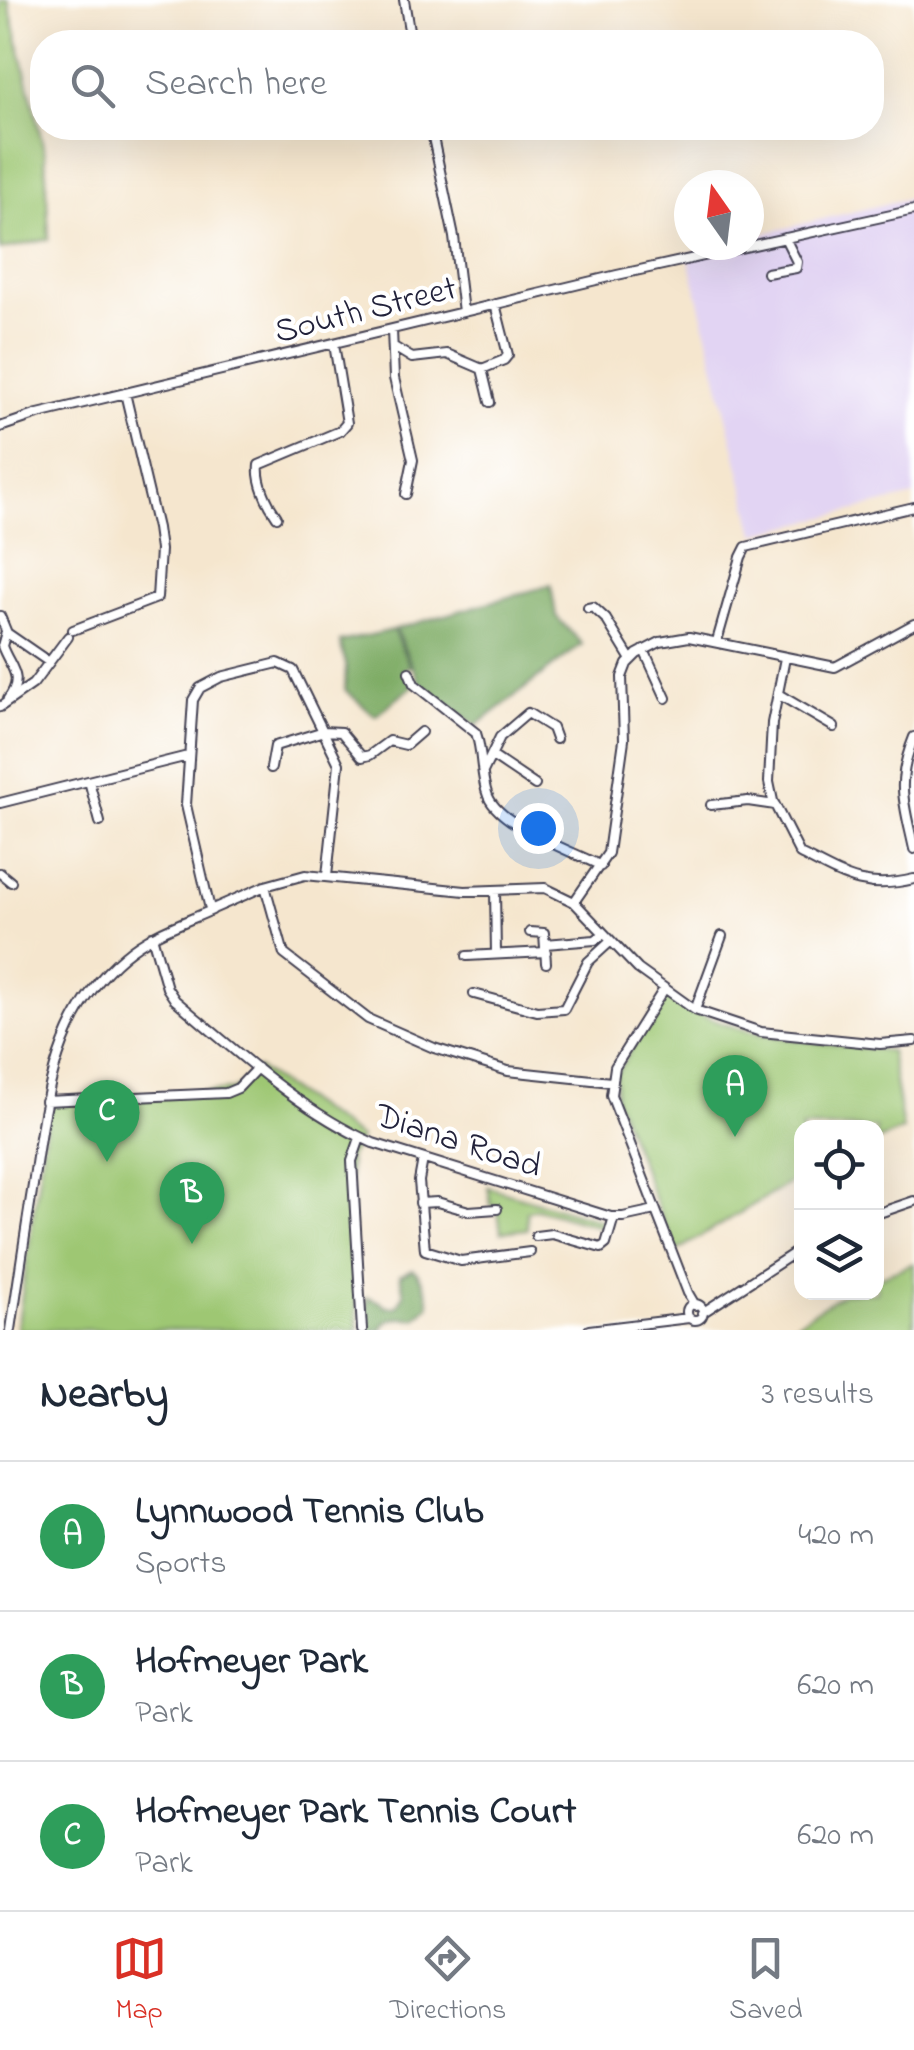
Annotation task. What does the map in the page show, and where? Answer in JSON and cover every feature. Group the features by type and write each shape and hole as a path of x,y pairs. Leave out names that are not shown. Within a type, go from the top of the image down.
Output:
{"street":[{"path":"404,0 408,30"},
{"path":"434,140 454,237 463,312"},
{"name":"South Street","path":"764,243 914,210"},
{"path":"767,273 789,276 797,265 785,238"},
{"name":"South Street","path":"0,427 125,393 688,260"},
{"path":"394,346 412,358 447,354 482,369 508,355 495,304"},
{"path":"392,330 394,378 414,460 406,494"},
{"path":"278,517 266,499 258,466 340,431 347,423 334,344"},
{"path":"482,369 490,402"},
{"path":"0,707 26,690 70,633 157,598 158,528 125,393"},
{"path":"717,642 746,547 914,507"},
{"path":"588,608 593,606 606,619 631,660"},
{"path":"0,616 6,632 48,662"},
{"path":"574,902 601,866 614,826 624,740 622,678 631,660 644,650 680,638 837,666 914,624"},
{"path":"0,707 16,686 18,672 2,646 6,632"},
{"path":"644,650 666,698"},
{"path":"785,658 772,723 769,778 775,805 794,847 844,877 866,884 914,879"},
{"path":"211,907 186,805 188,756 191,708 200,688 221,676 271,664 283,664 293,670 324,730 339,770 328,876"},
{"path":"18,672 43,671"},
{"path":"409,672 422,691 475,731 488,796 504,816 601,866"},
{"path":"778,694 834,727"},
{"path":"483,772 505,730 528,713 552,728 556,739"},
{"path":"271,768 275,746 324,730 341,732 360,757 370,755 389,741 406,744 421,732"},
{"path":"914,737 901,784 914,849"},
{"path":"1,803 188,756"},
{"path":"492,756 535,785"},
{"path":"89,781 100,822"},
{"path":"710,805 748,801 775,805"},
{"path":"0,873 11,882"},
{"path":"11,1330 45,1101 58,1053 81,1004 118,961 152,936 266,886 296,877 328,876 465,890 545,888 574,902 638,969 695,1010 761,1032 880,1044 914,1042"},
{"path":"266,886 284,954 368,1019 434,1048 508,1071 611,1082"},
{"path":"494,890 496,954"},
{"path":"530,932 544,932 546,963"},
{"name":"Diana Road","path":"152,936 172,997 258,1068 360,1138 614,1217 655,1210"},
{"path":"695,1010 722,936"},
{"path":"467,956 607,938"},
{"path":"474,994 537,1011 564,1010 588,962 607,938"},
{"path":"664,989 614,1067 611,1082 614,1105 701,1329"},
{"path":"45,1101 226,1092 238,1088 258,1068"},
{"path":"360,1138 352,1161 362,1330"},
{"path":"423,1159 419,1181 422,1244 427,1251 461,1262 530,1252"},
{"path":"884,1211 914,1201"},
{"path":"420,1203 437,1202 469,1212 497,1209"},
{"path":"536,1236 553,1234 602,1247 614,1217"},
{"path":"589,1330 672,1318 712,1306 794,1253"},
{"path":"669,1330 672,1318"}],"shaded area":[{"path":"914,197 914,496 755,534 689,260 764,260 764,233"}],"green space":[{"path":"0,0 8,0 30,92 30,140 42,140 45,154 49,239 0,250"},
{"path":"551,585 556,616 582,644 476,726 420,683 395,629"},
{"path":"393,630 410,666 403,670 413,686 375,716 345,690 346,665 340,642"},
{"path":"665,994 690,1009 744,1030 890,1051 903,1130 884,1138 884,1120 794,1120 794,1180 675,1252 615,1098 616,1074"},
{"path":"257,1068 360,1138 349,1158 358,1330 17,1330 49,1104 234,1090"},
{"path":"488,1187 609,1223 607,1229 537,1209 527,1211 527,1229 501,1232 497,1205 491,1206"},
{"path":"914,1263 914,1330 785,1330 833,1300 884,1300 884,1275"},
{"path":"413,1269 425,1286 429,1306 416,1318 391,1319 381,1330 368,1330 367,1297 386,1307 397,1307 404,1294 400,1275"}],"place":[{"name":"Lynnwood Tennis Club","path":"735,1137"},
{"name":"Hofmeyer Park Tennis Court","path":"107,1162"},
{"name":"Hofmeyer Park","path":"192,1244"}]}
